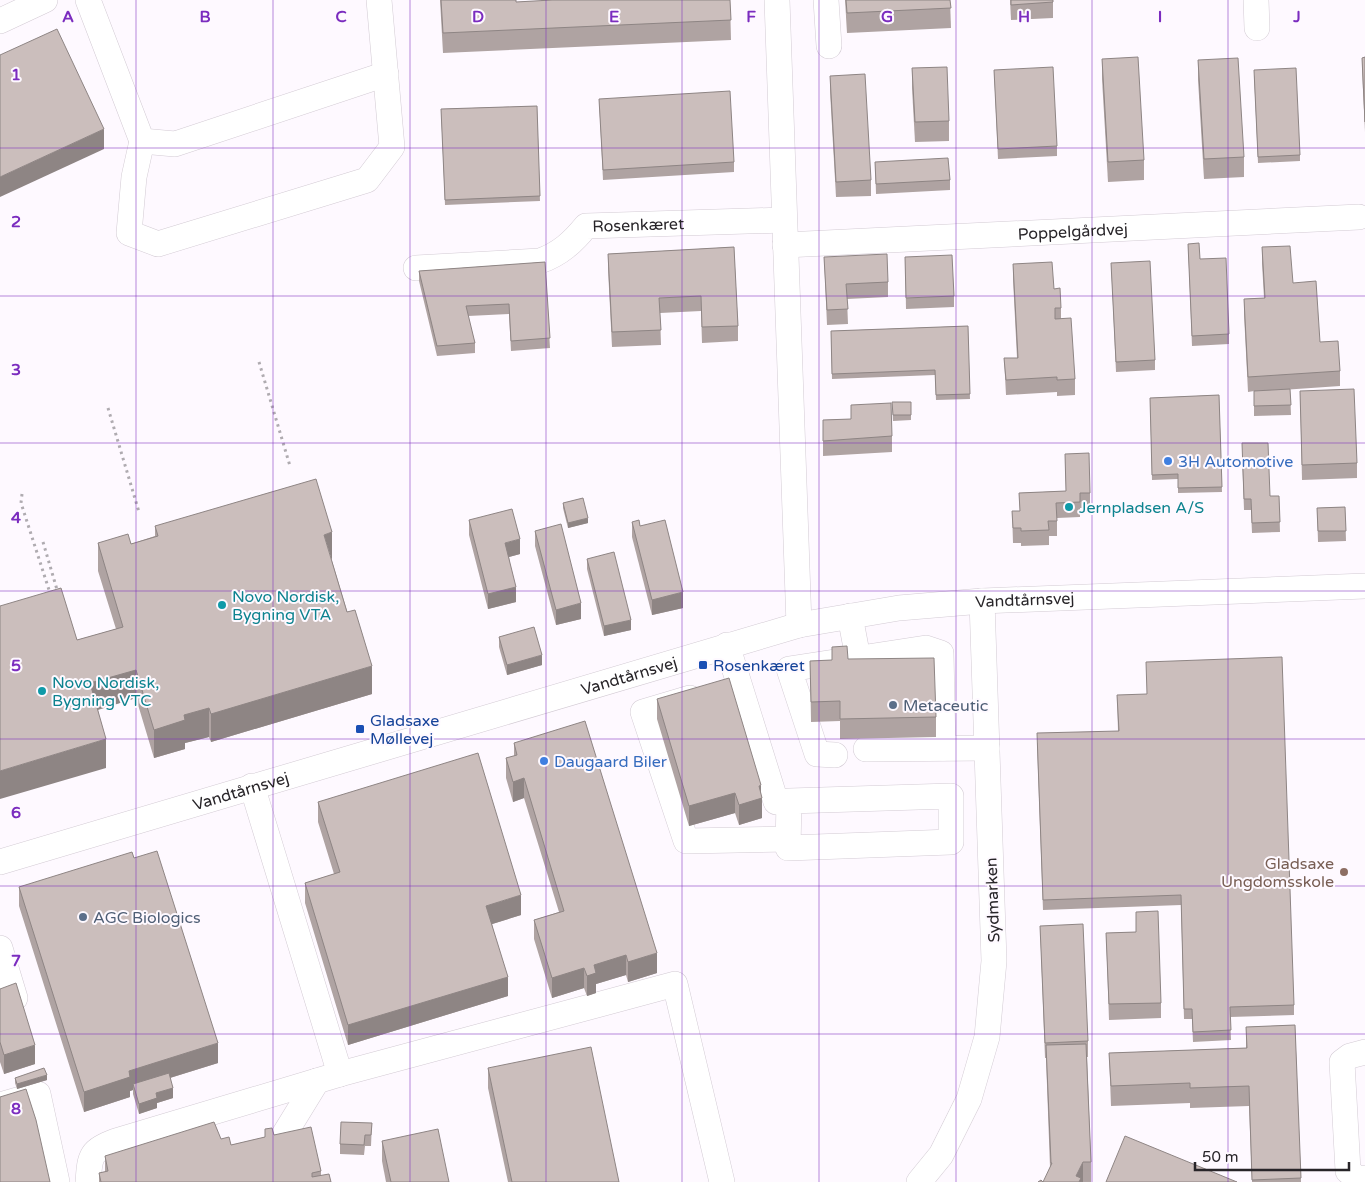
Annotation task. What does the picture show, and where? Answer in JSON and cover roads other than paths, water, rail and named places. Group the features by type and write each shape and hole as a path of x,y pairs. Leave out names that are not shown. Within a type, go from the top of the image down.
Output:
{"street":[{"path":"0,21 45,0"},
{"path":"88,0 142,141 134,177 129,233 158,244 367,180 392,148 379,0"},
{"path":"777,0 799,625"},
{"path":"826,0 828,46"},
{"path":"1256,0 1257,28"},
{"path":"142,141 175,144 386,74"},
{"name":"Poppelgårdvej","path":"785,245 1359,216"},
{"name":"Rosenkæret","path":"416,268 540,261 554,256 574,241 586,226 784,220"},
{"name":"Vandtårnsvej","path":"0,862 799,625 899,608 982,601 1365,586"},
{"name":"Sydmarken","path":"919,1182 941,1154 969,1099 987,1037 994,961 982,601"},
{"path":"850,616 858,658"},
{"path":"727,645 725,688 776,802 789,801 951,796 951,842 788,848 789,801"},
{"path":"835,755 817,754 789,669 926,648 941,653 944,748"},
{"path":"725,688 643,712 686,841 788,840"},
{"path":"866,749 987,748"},
{"path":"252,786 328,1078"},
{"path":"0,948 15,998"},
{"path":"88,1182 93,1154 101,1147 328,1078 675,984 722,1182"},
{"path":"1365,1052 1350,1056 1342,1062 1355,1136 1348,1171 1358,1179 1365,1178"},
{"path":"274,1151 328,1078"},
{"path":"0,1104 38,1094 57,1182"}],"place":[{"name":"3H Automotive","path":"1168,461"},
{"name":"Jernpladsen A/S","path":"1069,507"},
{"name":"Novo Nordisk, Bygning VTA","path":"222,605"},
{"name":"Rosenkæret","path":"703,665"},
{"name":"Novo Nordisk, Bygning VTC","path":"42,691"},
{"name":"Metaceutic","path":"893,705"},
{"name":"Gladsaxe Møllevej","path":"360,729"},
{"name":"Daugaard Biler","path":"544,761"},
{"name":"Gladsaxe Ungdomsskole","path":"1344,872"},
{"name":"AGC Biologics","path":"83,917"}]}
